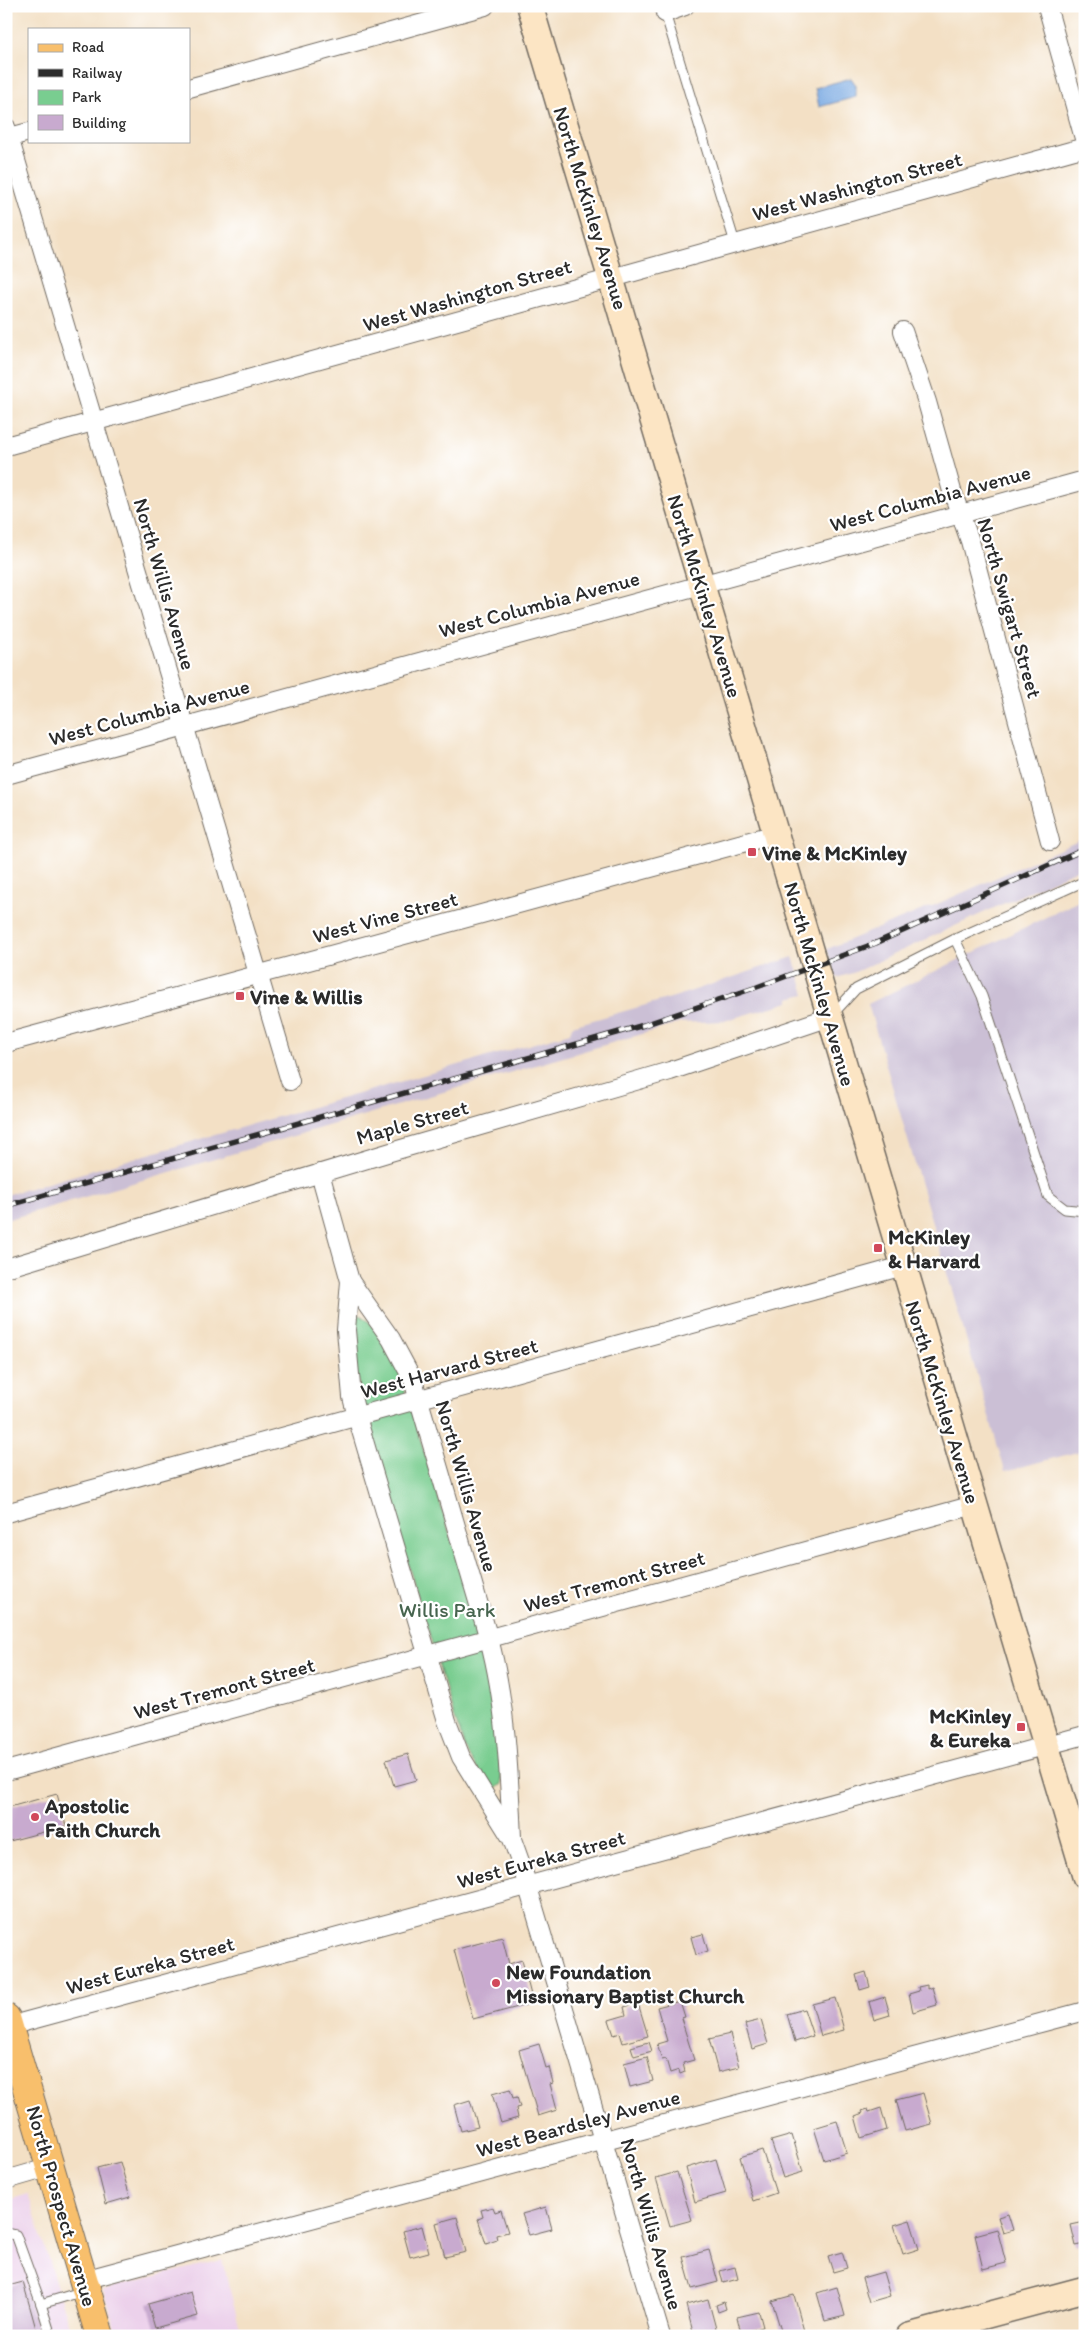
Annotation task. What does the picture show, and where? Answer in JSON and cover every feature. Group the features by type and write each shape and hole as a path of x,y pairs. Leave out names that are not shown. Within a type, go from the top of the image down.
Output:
{"main road":[{"name":"North Prospect Avenue","path":"7,2024 100,2336"}],"street":[{"path":"190,88 485,6"},
{"name":"North McKinley Avenue","path":"530,6 1085,1876"},
{"path":"665,12 685,6"},
{"path":"1047,6 1085,142"},
{"path":"7,134 28,132"},
{"name":"North Willis Avenue","path":"7,134 290,1081"},
{"name":"West Washington Street","path":"6,446 1085,147"},
{"name":"North Swigart Street","path":"903,331 970,541 1050,842"},
{"name":"West Columbia Avenue","path":"6,775 1085,480"},
{"name":"West Vine Street","path":"6,1043 776,834"},
{"name":"Maple Street","path":"6,1268 320,1173 670,1072 830,1017"},
{"name":"North Willis Avenue","path":"320,1173 350,1282 346,1330 352,1397 357,1417 447,1721 461,1757 512,1839 528,1886 661,2336"},
{"name":"West Harvard Street","path":"6,1513 903,1266"},
{"name":"North Willis Avenue","path":"350,1282 373,1311 399,1352 413,1380 419,1400 494,1661 507,1764 512,1839"},
{"name":"West Tremont Street","path":"6,1771 974,1505"},
{"name":"West Eureka Street","path":"7,2024 1085,1736"},
{"name":"West Beardsley Avenue","path":"85,2285 604,2140 1085,2011"},
{"path":"6,2180 51,2167"},
{"path":"909,2336 1085,2289"}],"lane":[{"path":"665,12 736,243"},
{"path":"830,1017 856,989 955,939 1085,881"},
{"path":"955,939 982,996 1048,1196 1065,1209 1085,1211"},
{"path":"6,2233 16,2235 51,2336"},
{"path":"41,2304 85,2285"}],"shaded area":[{"path":"1085,838 1085,866 853,973 836,978 827,949 935,905"},
{"path":"1085,898 1085,1450 1005,1471 868,1004"},
{"path":"793,957 805,994 789,998 789,1002 723,1021 680,1023 6,1220 6,1195 570,1033 572,1026 674,997"},
{"path":"28,2194 72,2336 6,2336 6,2201"},
{"path":"222,2260 242,2336 117,2336 103,2289"}],"green space":[{"name":"Willis Park","path":"359,1315 377,1331 399,1372 472,1605 490,1678 502,1784 494,1790 490,1789 468,1755 454,1716 372,1445 354,1362 354,1318"}],"water":[{"path":"851,78 856,85 856,97 819,107 815,88"}],"building":[{"path":"408,1754 416,1780 394,1786 386,1760"},
{"name":"Apostolic Faith Church","path":"57,1794 66,1826 6,1842 6,1808"},
{"path":"703,1934 708,1951 696,1955 691,1937"},
{"name":"New Foundation Missionary Baptist Church","path":"502,1937 509,1964 522,1960 533,2003 473,2019 454,1950"},
{"path":"866,1972 870,1987 860,1990 856,1975"},
{"path":"927,1985 927,1989 932,1987 937,2005 913,2012 909,1994 919,1991 918,1987"},
{"path":"885,1997 890,2015 874,2020 869,2002"},
{"path":"835,1998 844,2030 821,2036 812,2004"},
{"path":"680,2001 685,2017 681,2018 694,2060 683,2063 685,2072 680,2074 679,2070 670,2073 666,2059 662,2060 657,2044 667,2041 657,2007"},
{"path":"638,2003 648,2036 623,2043 620,2033 614,2035 609,2020 626,2015 624,2007"},
{"path":"804,2009 813,2036 795,2042 787,2014"},
{"path":"761,2020 768,2044 752,2049 745,2024"},
{"path":"730,2034 739,2067 718,2072 709,2039"},
{"path":"649,2042 652,2051 634,2056 631,2047"},
{"path":"539,2044 546,2068 549,2067 553,2083 550,2084 557,2110 538,2116 519,2050"},
{"path":"647,2057 653,2081 630,2087 624,2063"},
{"path":"510,2089 513,2098 517,2097 520,2107 516,2108 518,2118 501,2123 492,2094"},
{"path":"923,2093 932,2124 905,2131 896,2100"},
{"path":"470,2100 478,2127 461,2131 454,2105"},
{"path":"881,2108 887,2130 861,2138 855,2116 868,2109 869,2112"},
{"path":"837,2121 847,2153 824,2160 814,2128"},
{"path":"792,2135 803,2172 783,2178 771,2141"},
{"path":"762,2150 776,2193 753,2201 740,2157"},
{"path":"716,2159 726,2193 695,2202 686,2168"},
{"path":"120,2162 130,2197 106,2204 97,2168"},
{"path":"677,2172 692,2220 670,2226 656,2178"},
{"path":"493,2207 495,2212 501,2210 508,2232 496,2235 497,2240 486,2244 478,2219 483,2217 481,2210"},
{"path":"546,2207 552,2229 529,2235 522,2214"},
{"path":"1008,2214 1013,2230 1003,2233 998,2217"},
{"path":"457,2217 466,2252 445,2257 436,2223"},
{"path":"910,2220 919,2249 903,2254 894,2225"},
{"path":"1085,2222 1085,2244 1076,2246 1071,2225"},
{"path":"422,2226 429,2252 410,2257 403,2231"},
{"path":"997,2229 1006,2263 983,2269 975,2235"},
{"path":"709,2250 718,2282 692,2289 683,2257"},
{"path":"842,2252 847,2268 833,2272 828,2256"},
{"path":"735,2267 738,2279 723,2283 720,2271"},
{"path":"883,2272 890,2296 869,2302 862,2278"},
{"path":"23,2282 38,2336 6,2336 6,2283 8,2286"},
{"path":"837,2287 845,2316 825,2321 817,2293"},
{"path":"191,2292 198,2316 155,2328 148,2304"},
{"path":"794,2295 804,2331 782,2334 772,2301"},
{"path":"708,2299 718,2336 694,2336 686,2305"},
{"path":"724,2302 726,2309 718,2312 716,2305"},
{"path":"759,2312 763,2327 741,2333 737,2317"}],"railway":[{"path":"6,1206 644,1025 757,987 876,943 1085,849"}],"place":[{"name":"Vine & McKinley","path":"752,852"},
{"name":"Vine & Willis","path":"240,996"},
{"name":"McKinley & Harvard","path":"878,1248"},
{"name":"McKinley & Eureka","path":"1021,1727"},
{"name":"Apostolic Faith Church","path":"35,1817"},
{"name":"New Foundation Missionary Baptist Church","path":"496,1983"}]}
